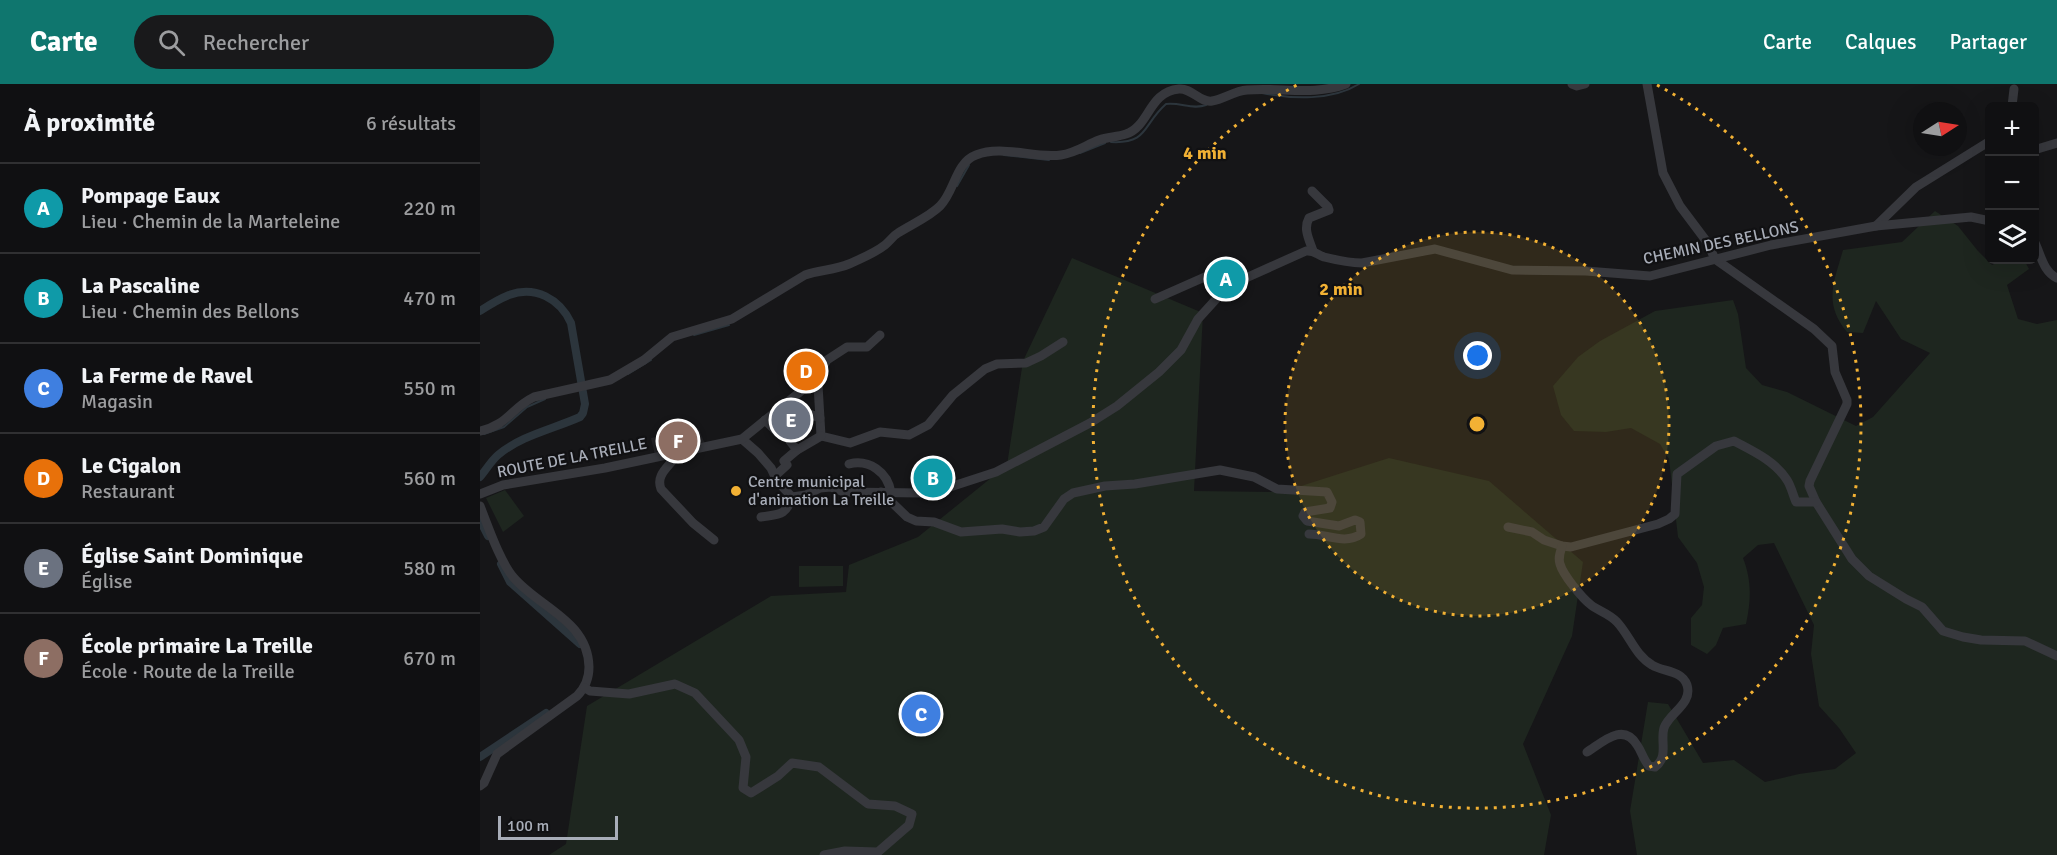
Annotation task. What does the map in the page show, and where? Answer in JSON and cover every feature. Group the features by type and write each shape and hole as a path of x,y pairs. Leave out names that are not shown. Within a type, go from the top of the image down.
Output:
{"street":[{"path":"480,431 501,424 526,401 610,380 644,360 672,337 732,319 805,275 847,265 878,250 897,234 942,204 960,168 967,159 975,155 988,151 1037,156 1060,155 1077,150 1131,131 1156,99 1167,92 1179,89 1190,91 1204,100 1211,101 1245,90 1316,90 1346,84"},
{"path":"1572,84 1577,86 1586,84"},
{"path":"1647,84 1663,173 1680,206 1707,242 1715,259 1814,329 1832,346 1835,372 1847,404 1809,486 1816,502 1852,560 1869,576 1922,606 1943,631 1963,638 2025,641 2057,656"},
{"path":"2012,102 2014,89"},
{"path":"1876,226 1916,187 1985,144"},
{"path":"2039,149 2057,144"},
{"path":"792,497 831,487 844,492 921,493 938,490 996,472 1090,423 1117,406 1159,372 1181,350 1198,319 1228,286 1306,251 1313,250 1305,229 1306,223 1309,218 1329,210 1312,191"},
{"name":"CHEMIN DES BELLONS","path":"1313,250 1321,256 1362,263 1435,249 1512,270 1650,276 1771,245 1876,226 1971,217 1985,220"},
{"path":"2039,254 2045,269 2057,278"},
{"path":"1155,299 1207,276 1217,277 1228,286"},
{"path":"792,497 758,453 741,439 816,380 827,360 847,347 867,347 880,335"},
{"path":"775,476 797,450 821,436 850,443 880,432 909,435 928,425 953,395 985,369 997,364 1026,363 1063,342"},
{"path":"816,380 821,436"},
{"path":"794,398 799,410 820,418"},
{"path":"765,420 777,432 786,436 797,450"},
{"name":"ROUTE DE LA TREILLE","path":"480,494 503,485 605,468 741,439"},
{"path":"1508,527 1532,532 1544,540 1571,547 1669,519 1674,514 1676,506 1677,474 1716,446 1734,441 1759,454 1778,469 1788,481 1796,502 1816,502"},
{"path":"674,453 674,459 662,472 659,483 661,489 693,523 714,540"},
{"path":"849,464 857,462 874,467 887,478 891,493"},
{"path":"881,492 907,517 916,521 934,522 961,532 1002,529 1020,532 1034,531 1044,527 1064,499 1073,493 1105,486 1135,484 1220,470 1254,477 1277,489 1327,492 1332,502 1330,508 1305,512 1303,516 1307,521 1339,526 1355,520 1360,522 1361,534 1353,539 1309,534"},
{"path":"761,518 781,514 788,510 792,497"},
{"path":"480,506 512,577 570,625 581,638 589,654 589,673 585,688 548,718 497,754 493,758 484,783 480,786"},
{"path":"1562,546 1560,566 1590,604 1610,615 1619,624 1635,650 1652,665 1676,674 1687,685 1684,705 1665,726 1663,756 1660,764 1655,767 1649,766 1641,757 1637,746 1629,737 1622,734 1615,734 1587,752"},
{"path":"585,688 590,691 629,694 675,684 695,693 739,740 746,757 743,788 751,792 778,776 792,764 819,767 868,804 895,806 912,814 909,825 878,852 845,851 824,855"}],"shaded area":[{"path":"1935,211 1958,226 1985,258 1985,264 2026,264 2029,269 2007,285 2018,319 2037,324 2057,320 2057,855 1637,855 1630,811 1648,702 1668,704 1703,763 1734,760 1765,782 1835,769 1856,753 1839,728 1819,706 1811,654 1814,625 1774,543 1758,545 1743,558 1750,591 1746,624 1723,628 1716,645 1707,654 1691,645 1691,618 1702,605 1704,587 1697,563 1678,537 1669,459 1660,444 1631,428 1606,432 1574,431 1561,415 1553,386 1578,357 1600,341 1655,311 1733,300 1738,314 1746,368 1762,385 1787,392 1856,426 1873,417 1930,353 1901,339 1876,301 1863,333 1847,332 1835,311 1834,282 1843,250 1902,242"},
{"path":"1072,258 1203,313 1194,491 1282,492 1389,458 1489,481 1583,562 1572,636 1523,744 1551,815 1544,855 549,855 566,844 587,706 771,596 846,592 849,565 918,537 1007,465 1023,361"},
{"path":"698,428 705,444 655,455 651,438"},
{"path":"505,490 524,516 503,532 486,498"},
{"path":"799,566 843,566 843,586 799,587"}],"waterway":[{"path":"1262,93 1286,97 1324,96 1348,90 1359,84"},
{"path":"1111,142 1123,142 1139,136 1166,104 1196,107 1206,105"},
{"path":"1080,153 1105,143"},
{"path":"1004,155 1049,160"},
{"path":"957,186 969,165"},
{"path":"480,311 502,298 519,292 546,296 560,307 571,323 585,404 580,417 507,448 495,457 480,477"},
{"path":"694,335 729,325"},
{"path":"628,374 651,360"},
{"path":"484,434 504,427 527,407 545,399"},
{"path":"480,520 488,536"},
{"path":"501,564 510,582 580,644"},
{"path":"480,757 546,713"}],"place":[{"name":"Pompage Eaux","path":"1226,279"},
{"name":"Le Cigalon","path":"806,371"},
{"name":"Église Saint Dominique","path":"791,420"},
{"name":"École primaire La Treille","path":"678,441"},
{"name":"La Pascaline","path":"933,478"},
{"name":"Centre municipal d'animation La Treille","path":"736,491"},
{"name":"La Ferme de Ravel","path":"921,714"}]}
